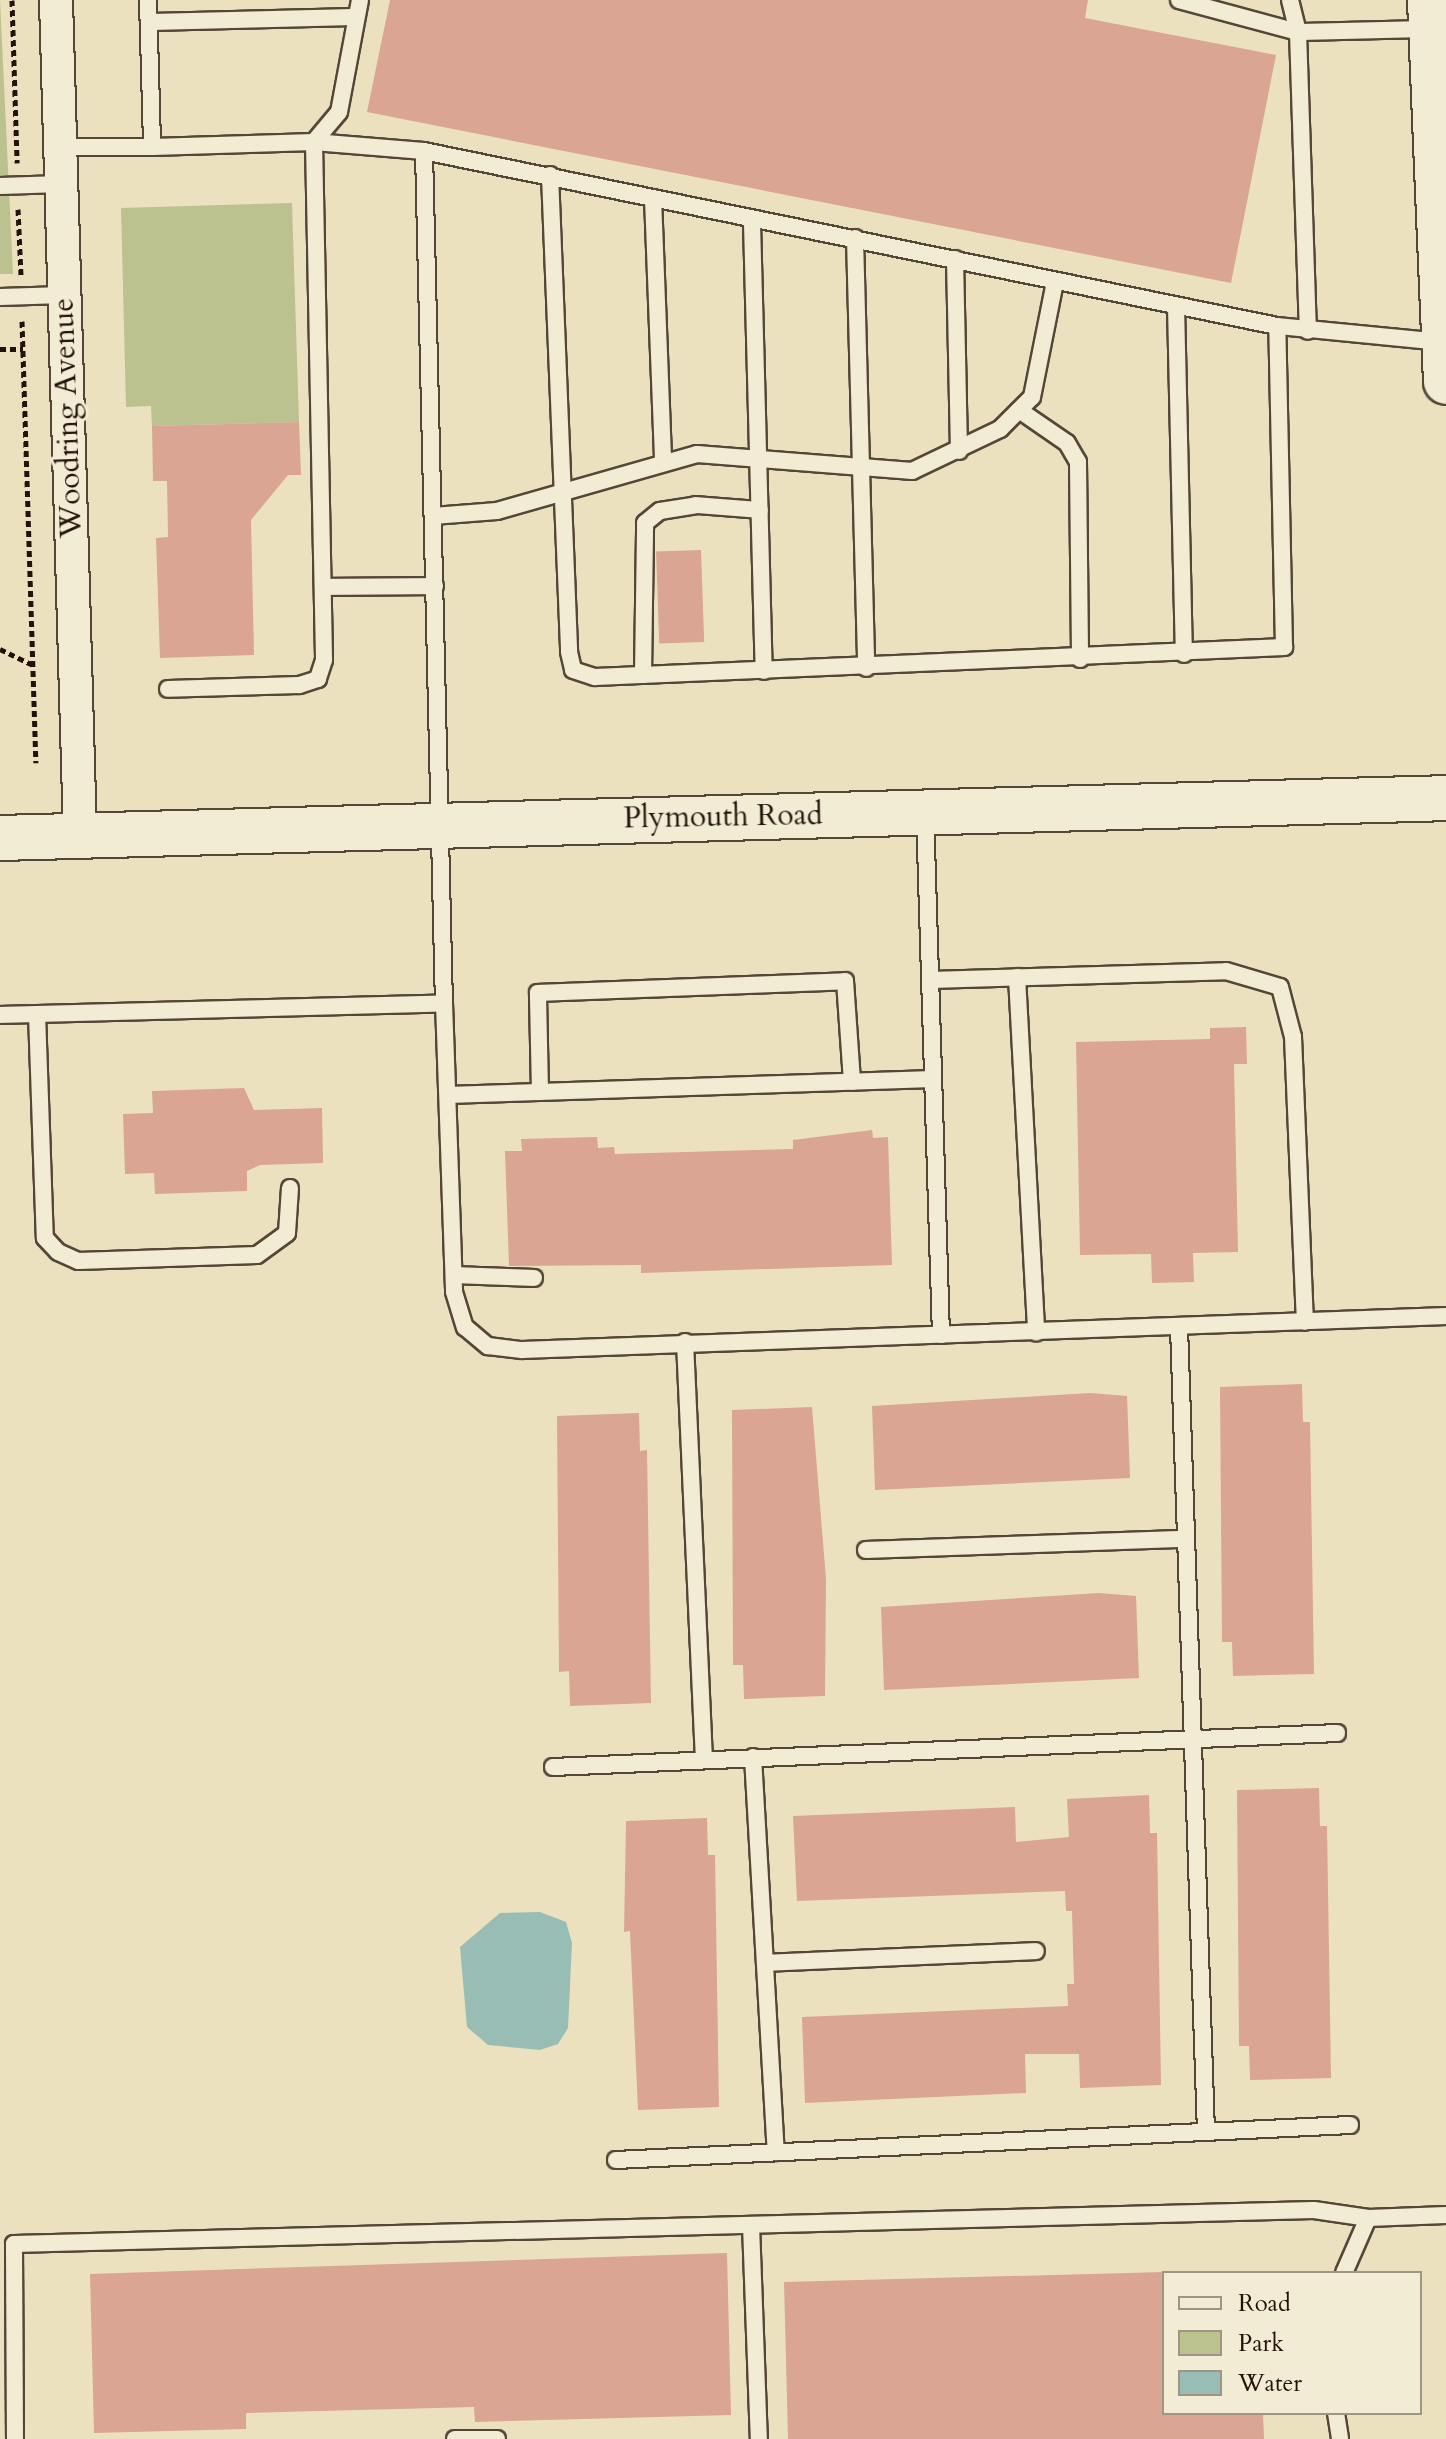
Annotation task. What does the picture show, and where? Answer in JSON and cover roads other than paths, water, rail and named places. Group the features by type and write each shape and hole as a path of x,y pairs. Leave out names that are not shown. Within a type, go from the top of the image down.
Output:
{"main road":[{"path":"1435,37 1445,355"},
{"name":"Plymouth Road","path":"0,838 441,823 1446,798"}],"street":[{"name":"Woodring Avenue","path":"56,0 80,835"}],"lane":[{"path":"148,0 152,147"},
{"path":"168,689 318,679 323,587 314,142 339,112 360,0"},
{"path":"1179,0 1298,32 1435,37"},
{"path":"1290,0 1298,32 1308,331"},
{"path":"149,22 356,17"},
{"path":"60,147 314,142 424,151 550,175 752,223 855,238 1176,306 1445,355"},
{"path":"424,151 444,1003 454,1275 465,1327 488,1346 941,1335 1446,1316"},
{"path":"550,175 562,495 573,670 643,675 866,668 1284,647 1277,326"},
{"path":"0,186 61,184"},
{"path":"653,198 663,462"},
{"path":"752,223 764,671"},
{"path":"855,238 866,668"},
{"path":"955,259 959,451"},
{"path":"433,516 497,511 562,495 663,462 727,453 861,472 912,471 959,451 1019,410 1032,397 1049,341 1055,282"},
{"path":"0,297 64,295"},
{"path":"1176,306 1184,654"},
{"path":"1019,410 1067,443 1078,462 1080,659"},
{"path":"643,675 645,523 660,511 696,505 760,510"},
{"path":"323,587 435,586"},
{"path":"925,812 941,1335"},
{"path":"930,980 1226,971 1280,987 1293,1037 1305,1322"},
{"path":"1017,977 1036,1332"},
{"path":"540,1092 538,993 845,981 852,1082"},
{"path":"0,1015 444,1003"},
{"path":"37,1014 45,1238 58,1252 78,1261 257,1255 287,1233 290,1188"},
{"path":"448,1095 933,1079"},
{"path":"454,1275 534,1278"},
{"path":"1179,1327 1206,2132"},
{"path":"685,1342 704,1760"},
{"path":"866,1550 1185,1539"},
{"path":"553,1767 1191,1736 1337,1733"},
{"path":"753,1757 776,2152"},
{"path":"765,1963 1036,1951"},
{"path":"616,2160 1350,2125"},
{"path":"15,2439 14,2244 1314,2210 1368,2218 1446,2215"},
{"path":"1345,2271 1368,2218"},
{"path":"751,2225 759,2439"},
{"path":"1336,2415 1340,2439"},
{"path":"455,2439 497,2439"}],"water":[{"path":"540,1912 566,1922 572,1943 568,2028 558,2044 540,2050 488,2045 467,2027 460,1947 500,1913"}]}
